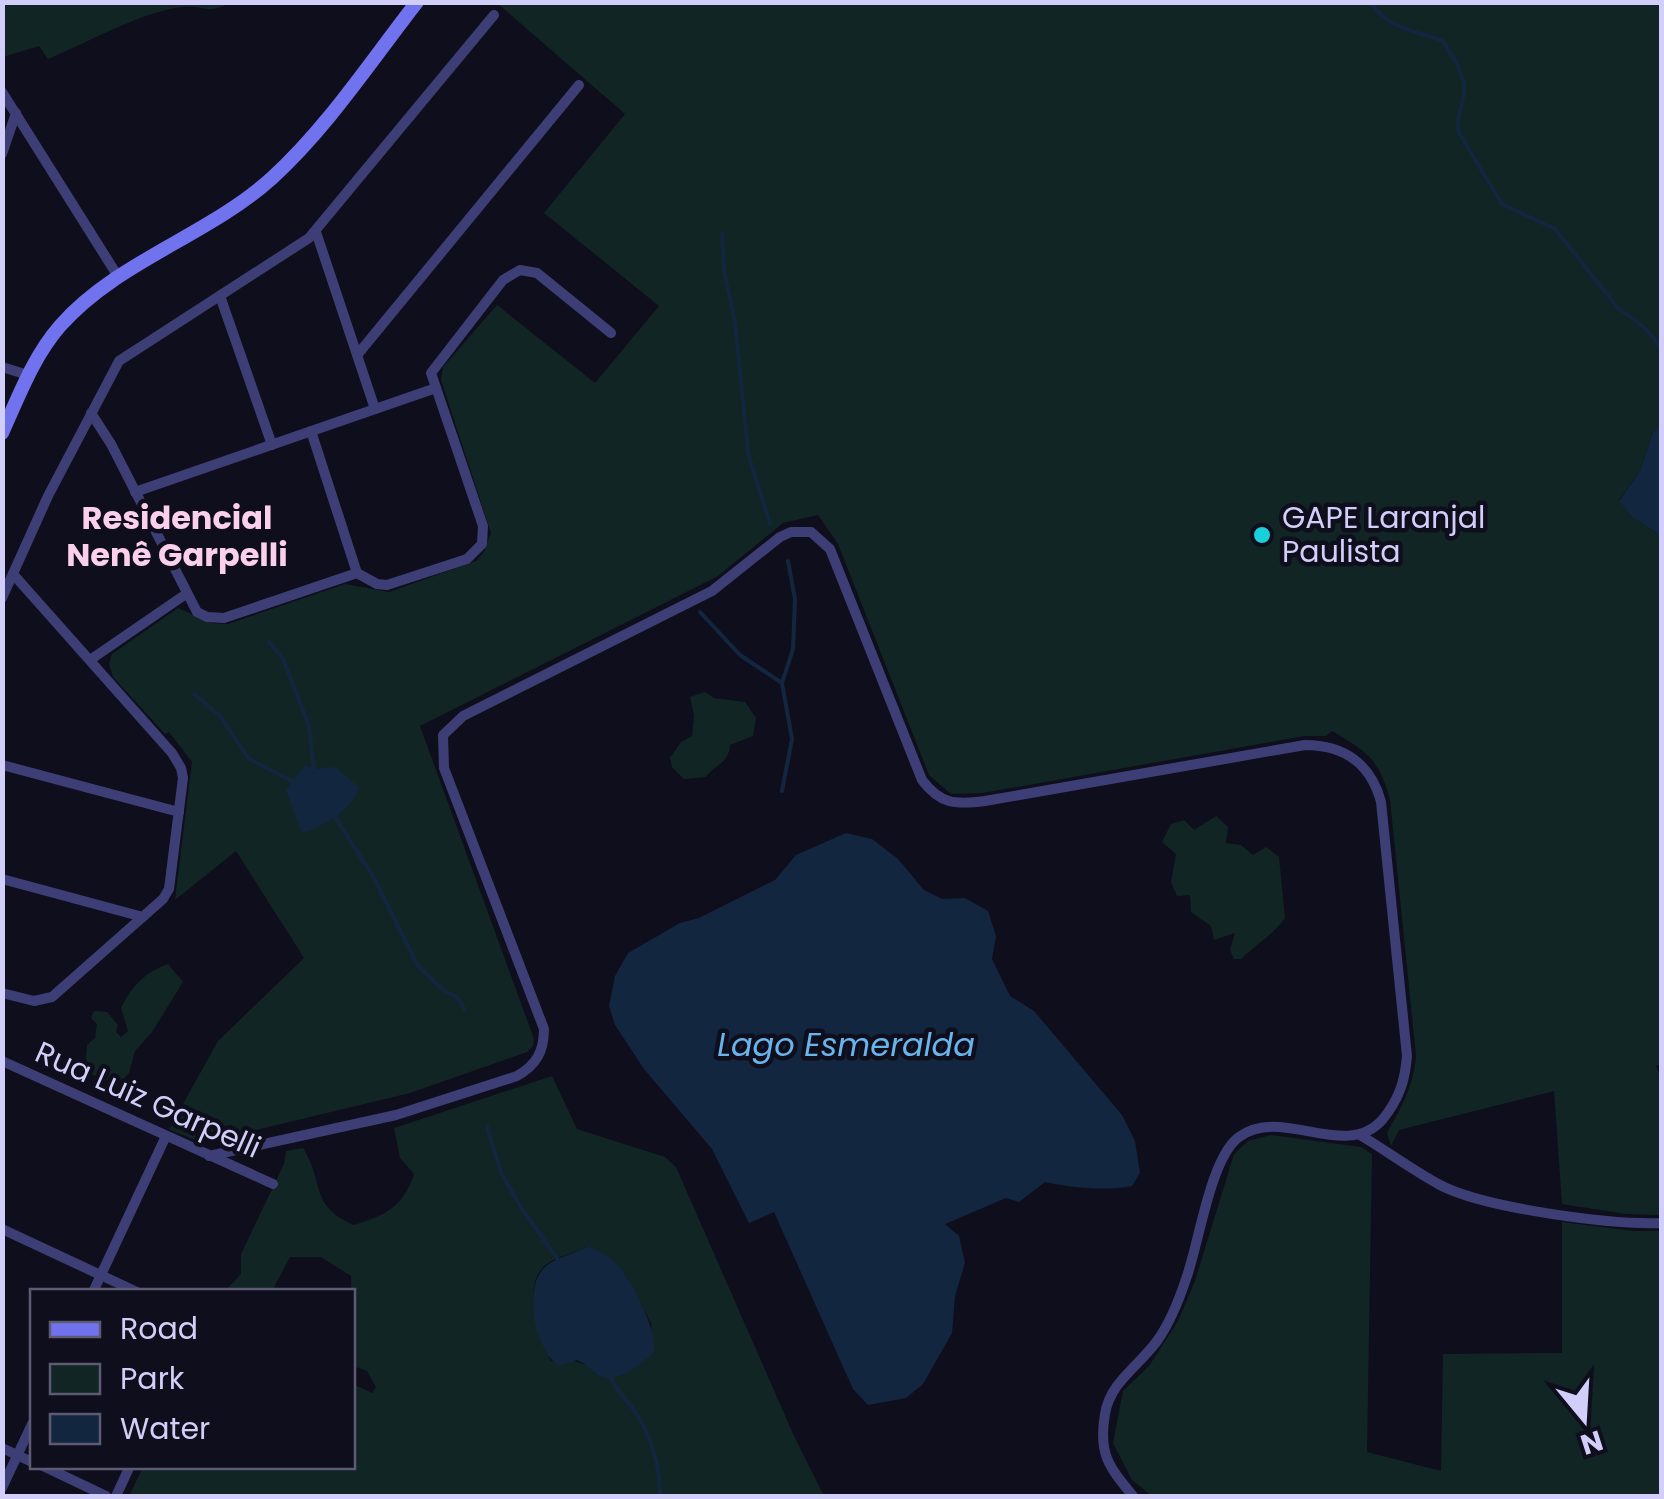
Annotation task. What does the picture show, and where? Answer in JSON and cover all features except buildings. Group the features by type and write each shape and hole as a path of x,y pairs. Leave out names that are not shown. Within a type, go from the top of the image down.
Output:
{"street":[{"path":"2,433 28,375 62,324 90,298 244,200 282,168 417,2"},
{"path":"2,598 119,361 316,232 494,15"},
{"path":"358,354 579,85"},
{"path":"2,92 119,278"},
{"path":"2,154 16,113"},
{"path":"316,232 376,409"},
{"path":"311,432 358,572 387,586 467,559 482,544 483,526 431,373 503,280 520,270 537,272 612,333"},
{"path":"220,296 272,445"},
{"path":"2,366 28,375"},
{"path":"135,492 436,388"},
{"path":"91,413 111,444 197,612 224,618 358,572"},
{"path":"210,1156 415,1110 517,1076 530,1068 540,1056 544,1029 444,768 443,735 463,716 712,591 780,538 801,531 811,532 830,549 922,780 931,792 949,803 985,802 1305,744 1336,748 1367,768 1381,802 1407,1056 1398,1100 1375,1128 1360,1135"},
{"path":"2,993 44,1001 52,998 169,889 183,778 176,759 13,574"},
{"path":"90,660 186,594"},
{"path":"2,765 179,812"},
{"path":"2,880 143,917"},
{"name":"Rua Luiz Garpelli","path":"2,1061 273,1184"},
{"path":"1133,1496 1106,1461 1103,1429 1108,1400 1116,1385 1163,1333 1187,1278 1226,1149 1244,1133 1271,1126 1360,1135 1440,1185 1463,1194 1571,1215 1662,1223"},
{"path":"94,1289 166,1136"},
{"path":"2,1229 131,1289"},
{"path":"2,1488 30,1428"},
{"path":"2,1448 30,1461"},
{"path":"49,1469 106,1496"},
{"path":"116,1496 129,1469"}],"green space":[{"path":"2,3 229,3 211,9 183,7 150,15 48,59 39,46 3,57"},
{"path":"497,3 1661,3 1661,423 1653,432 1640,471 1619,500 1633,518 1661,536 1662,1064 1656,1066 1662,1080 1661,1215 1562,1204 1554,1091 1399,1130 1391,1146 1387,1133 1409,1087 1416,1056 1390,800 1381,774 1363,751 1332,731 1326,736 1305,736 983,793 951,794 929,775 838,544 818,515 783,523 718,576 420,726 534,1039 527,1052 410,1093 215,1140 197,1141 169,1129 218,1041 304,958 236,851 175,900 192,762 169,732 165,734 113,677 109,664 112,654 178,608 211,623 228,624 345,584 389,592 476,561 491,533 441,380 443,367 497,305 595,383 659,306 544,213 625,114"},
{"path":"705,692 714,698 745,702 756,718 753,736 730,745 724,760 706,777 684,779 672,767 670,758 681,742 692,736 694,716 690,697"},
{"path":"1216,816 1228,827 1226,843 1241,845 1253,855 1266,847 1279,857 1285,918 1241,959 1234,959 1230,950 1235,933 1214,940 1211,926 1191,912 1190,895 1177,896 1171,882 1176,854 1162,842 1171,824 1184,820 1194,830"},
{"path":"168,964 183,982 152,1032 135,1051 129,1073 123,1080 105,1080 85,1072 87,1045 95,1038 97,1024 91,1018 94,1011 107,1012 118,1025 116,1032 121,1037 128,1031 121,1008 130,993 145,976"},
{"path":"552,1076 577,1129 665,1157 676,1167 824,1496 129,1496 142,1469 355,1469 355,1385 372,1393 376,1387 367,1371 355,1367 355,1289 351,1289 351,1276 321,1257 290,1257 273,1289 227,1289 241,1274 241,1254 284,1164 286,1151 303,1148 324,1202 354,1225 392,1208 404,1195 414,1174 400,1158 394,1128","holes":["588,1246 625,1274 651,1323 653,1354 620,1376 596,1374 576,1362 551,1361 534,1309 535,1282 550,1262"]},
{"path":"1271,1135 1361,1147 1372,1154 1367,1452 1441,1471 1443,1354 1562,1353 1562,1222 1661,1231 1661,1496 1152,1496 1132,1480 1113,1443 1123,1391 1149,1366 1178,1321 1195,1281 1234,1154 1248,1141"}],"water":[{"path":"1661,423 1661,536 1633,518 1619,501 1640,471 1653,432"},
{"path":"305,765 315,769 335,767 359,787 344,810 302,833 286,790"},
{"name":"Lago Esmeralda","path":"846,833 872,839 898,859 924,890 942,899 965,898 988,911 996,936 992,959 1010,996 1034,1011 1122,1115 1135,1141 1140,1173 1132,1186 1121,1188 1045,1182 1019,1202 1006,1198 945,1224 959,1236 965,1263 955,1296 952,1333 923,1384 906,1398 868,1405 853,1389 774,1212 749,1223 712,1149 644,1069 615,1025 609,1006 615,976 628,953 680,923 699,918 775,880 796,855"},
{"path":"588,1246 621,1269 643,1306 653,1334 653,1354 612,1377 598,1375 577,1360 559,1366 543,1347 534,1318 534,1289 545,1267"}],"waterway":[{"path":"1370,2 1395,24 1443,41 1463,79 1459,133 1502,204 1555,229 1618,308 1645,328 1662,348"},
{"path":"722,234 748,453 770,524"},
{"path":"782,791 792,739 782,683 793,649 795,599 788,561"},
{"path":"700,612 740,655 782,683"},
{"path":"269,642 283,659 309,726 314,772"},
{"path":"194,694 220,716 249,759 298,784"},
{"path":"332,812 374,878 418,966 443,990 457,997 465,1010"},
{"path":"487,1126 501,1173 559,1261"},
{"path":"609,1374 651,1443 660,1496"}],"place":[{"name":"GAPE Laranjal Paulista","path":"1262,535"}],"district":[{"name":"Residencial Nenê Garpelli","path":"177,536"}]}
